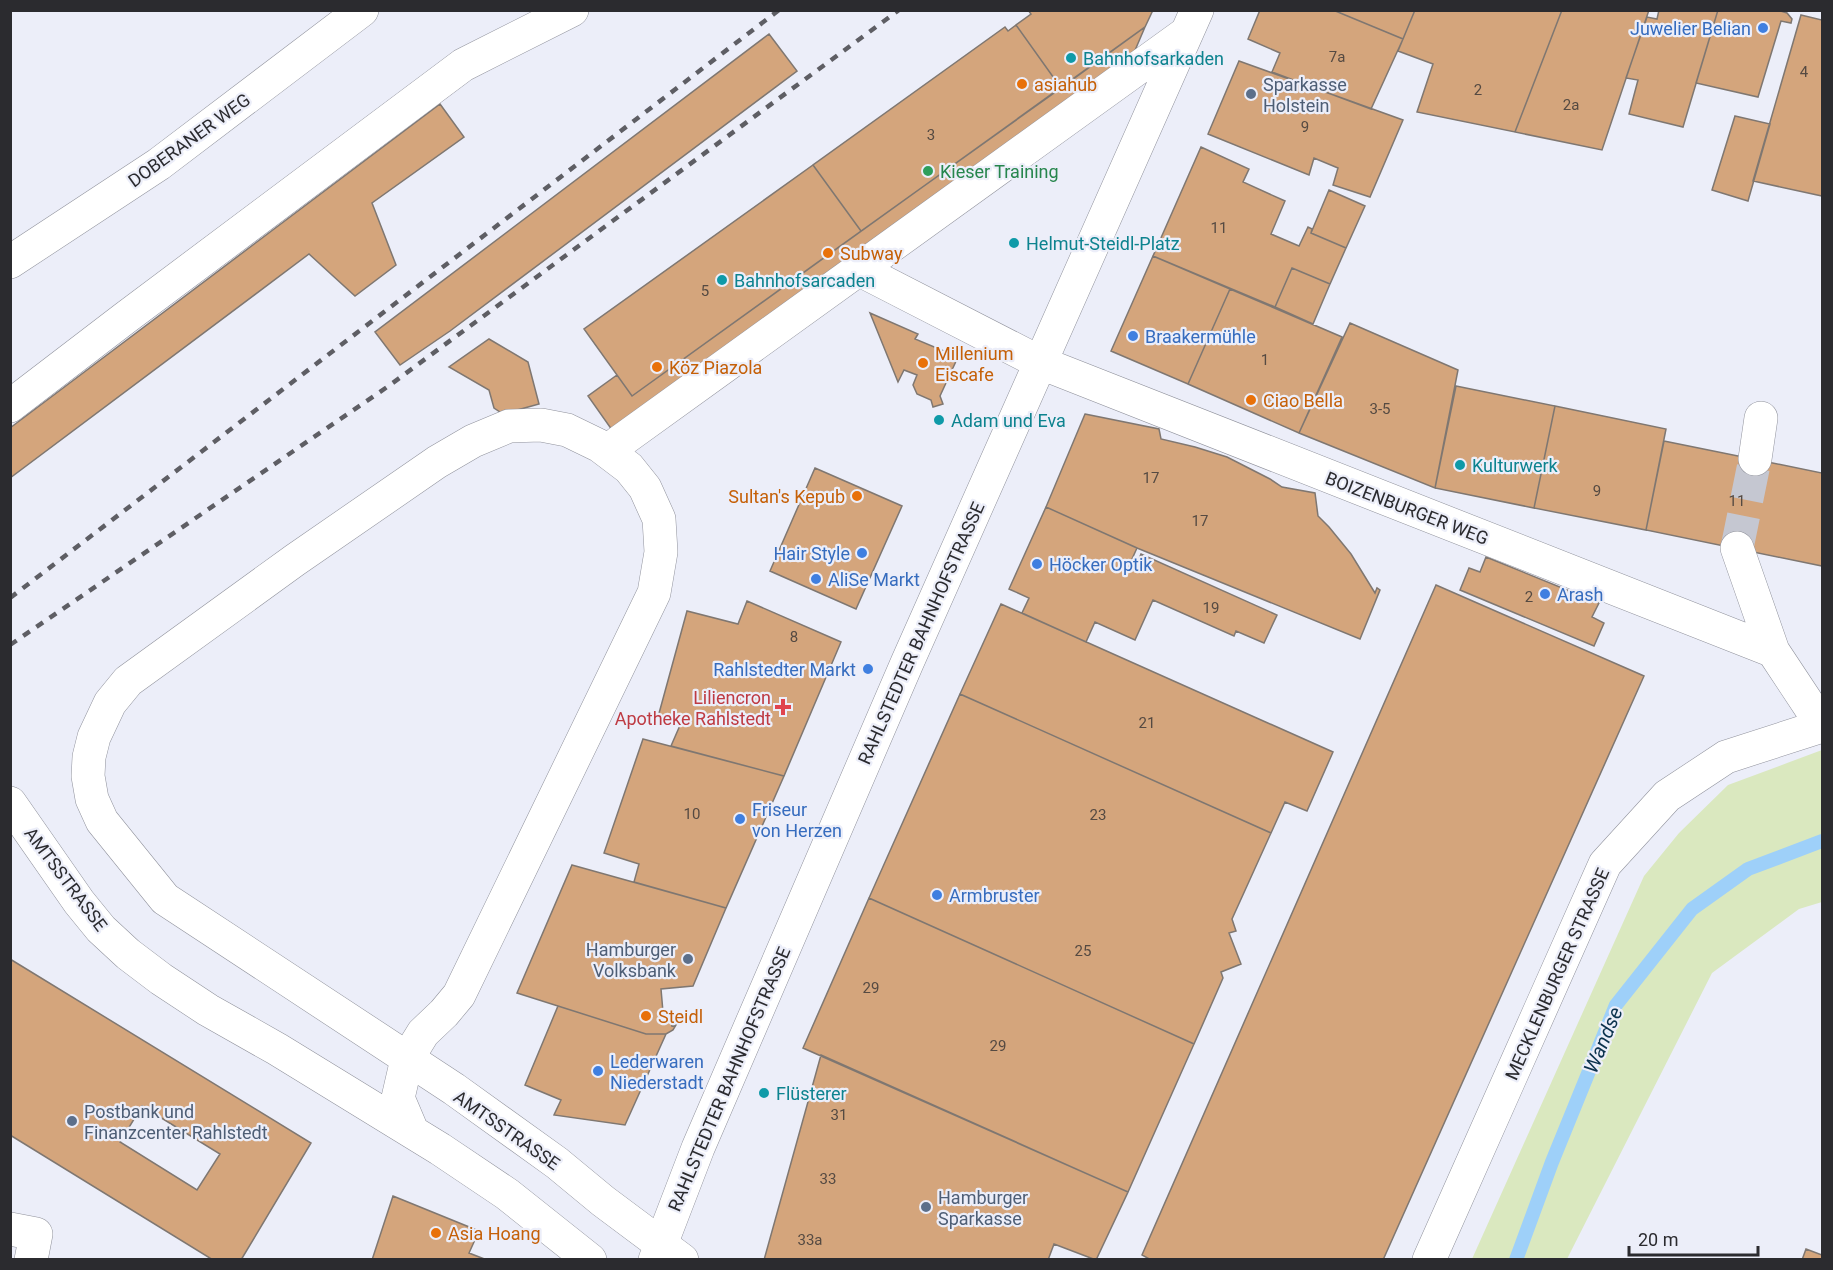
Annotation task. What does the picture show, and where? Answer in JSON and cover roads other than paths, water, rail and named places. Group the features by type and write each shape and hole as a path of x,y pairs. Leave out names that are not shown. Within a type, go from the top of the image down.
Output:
{"street":[{"name":"DOBERANER WEG","path":"10,262 159,164 362,10"},
{"path":"10,406 463,65 572,10"},
{"path":"618,443 858,269 1191,22"},
{"name":"RAHLSTEDTER BAHNHOFSTRASSE","path":"666,1255 677,1200 907,663 1191,22"},
{"path":"858,269 1041,363"},
{"name":"BOIZENBURGER WEG","path":"1041,363 1773,651"},
{"path":"1755,459 1761,418"},
{"path":"412,1131 398,1098 407,1059 423,1033 459,995 654,593 661,552 659,519 645,488 629,468 600,446 567,430 541,425 509,426 473,441 437,462 136,675 110,703 94,737 89,758 88,776 92,799 102,821 165,899 407,1059 454,1089"},
{"path":"1737,548 1773,651 1822,726"},
{"name":"MECKLENBURGER STRASSE","path":"1429,1260 1605,864 1668,796 1726,757 1822,726"},
{"name":"AMTSSTRASSE","path":"10,803 79,902 101,929 128,954 208,1010 412,1131 507,1194 590,1260"},
{"name":"AMTSSTRASSE","path":"277,1049 398,1098 454,1089 557,1163 666,1255"},
{"path":"10,1229 36,1234 31,1260"}],"waterway":[{"name":"Wandse","path":"1516,1260 1552,1162 1616,1005 1692,909 1748,869 1822,841"}],"tunnel":[{"path":"1737,548 1755,459"}],"railway":[{"path":"10,598 779,10"},
{"path":"10,645 390,385 899,10"}],"place":[{"name":"Juwelier Belian","path":"1763,28"},
{"name":"Bahnhofsarkaden","path":"1071,58"},
{"name":"asiahub","path":"1022,84"},
{"name":"Sparkasse Holstein","path":"1251,94"},
{"name":"Kieser Training","path":"928,171"},
{"name":"Helmut-Steidl-Platz","path":"1014,243"},
{"name":"Subway","path":"828,253"},
{"name":"Bahnhofsarcaden","path":"722,280"},
{"name":"Braakermühle","path":"1133,336"},
{"name":"Millenium Eiscafe","path":"923,363"},
{"name":"Köz Piazola","path":"657,367"},
{"name":"Ciao Bella","path":"1251,400"},
{"name":"Adam und Eva","path":"939,420"},
{"name":"Kulturwerk","path":"1460,465"},
{"name":"Sultan's Kepub","path":"857,496"},
{"name":"Hair Style","path":"862,553"},
{"name":"Höcker Optik","path":"1037,564"},
{"name":"AliSe Markt","path":"816,579"},
{"name":"Arash","path":"1545,594"},
{"name":"Rahlstedter Markt","path":"868,669"},
{"name":"Liliencron Apotheke Rahlstedt","path":"783,707"},
{"name":"Friseur von Herzen","path":"740,819"},
{"name":"Armbruster","path":"937,895"},
{"name":"Hamburger Volksbank","path":"688,959"},
{"name":"Steidl","path":"646,1016"},
{"name":"Lederwaren Niederstadt","path":"598,1071"},
{"name":"Flüsterer","path":"764,1093"},
{"name":"Postbank und Finanzcenter Rahlstedt","path":"72,1121"},
{"name":"Hamburger Sparkasse","path":"926,1207"},
{"name":"Asia Hoang","path":"436,1233"}]}
